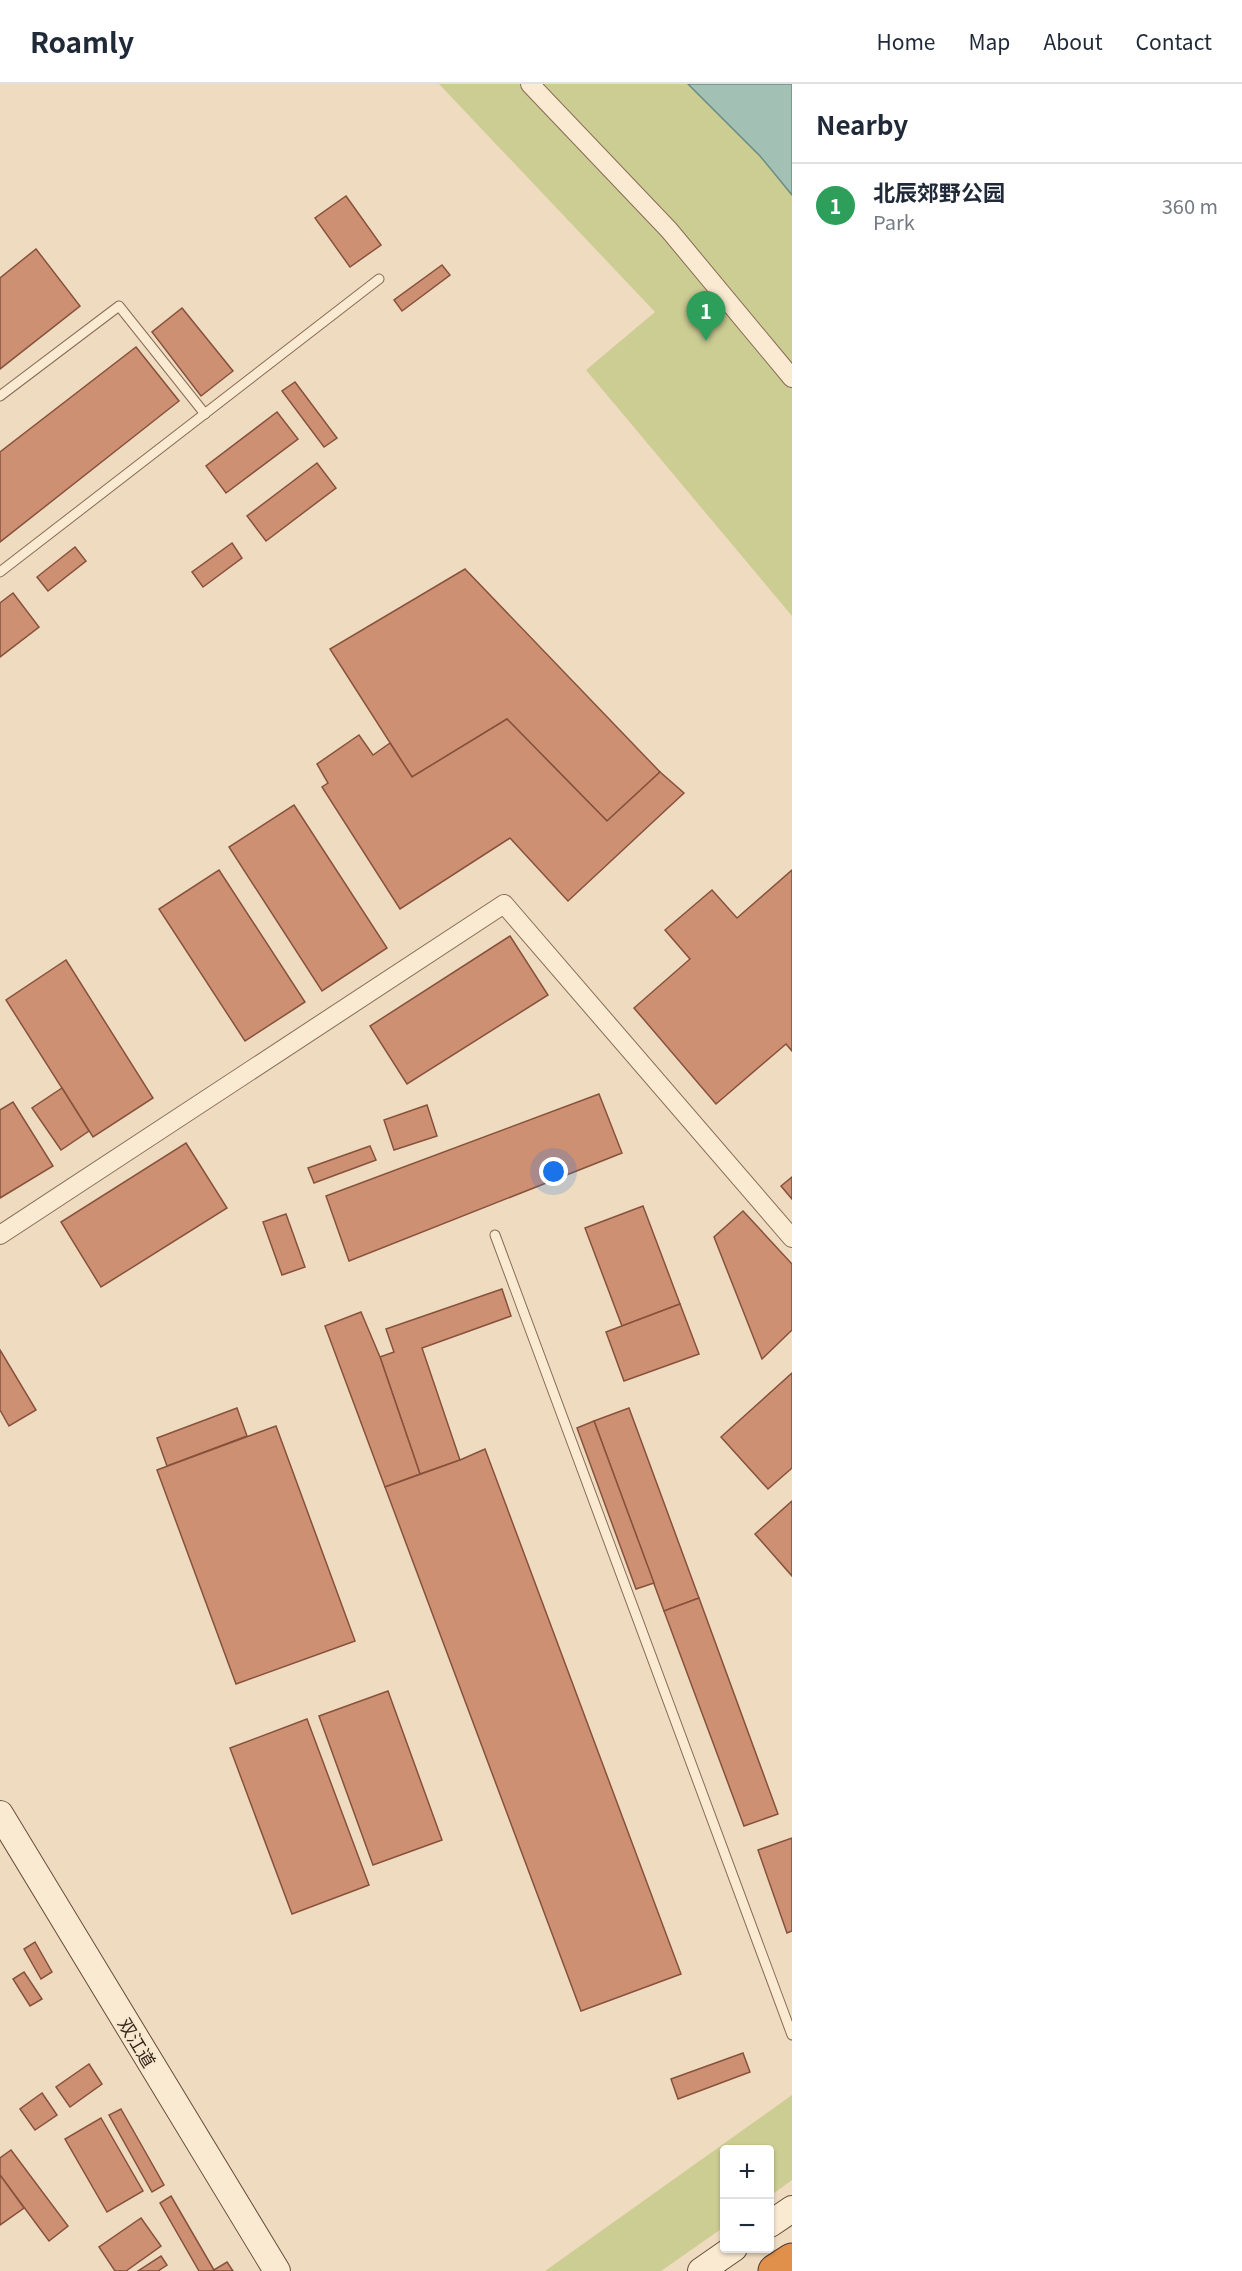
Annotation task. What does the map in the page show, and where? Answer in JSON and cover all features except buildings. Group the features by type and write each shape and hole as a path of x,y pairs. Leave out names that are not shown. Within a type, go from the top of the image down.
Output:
{"highway":[{"path":"775,2271 792,2260"}],"main road":[{"name":"双江道","path":"0,1814 277,2271"},
{"path":"774,2221 792,2209"},
{"path":"701,2271 727,2253"}],"street":[{"path":"530,84 669,230 792,378"},
{"path":"0,1235 504,904 792,1238"}],"lane":[{"path":"0,572 379,279"},
{"path":"0,396 119,306 205,414"},
{"path":"495,1235 792,2035"}],"green space":[{"path":"439,84 792,84 792,616 586,370 655,312"},
{"path":"792,2095 792,2180 774,2193 774,2145 722,2145"},
{"path":"720,2146 720,2230 661,2271 545,2271"}],"shaded area":[{"path":"688,84 792,84 792,195 760,156"}],"place":[{"name":"北辰郊野公园","path":"706,341"}]}
